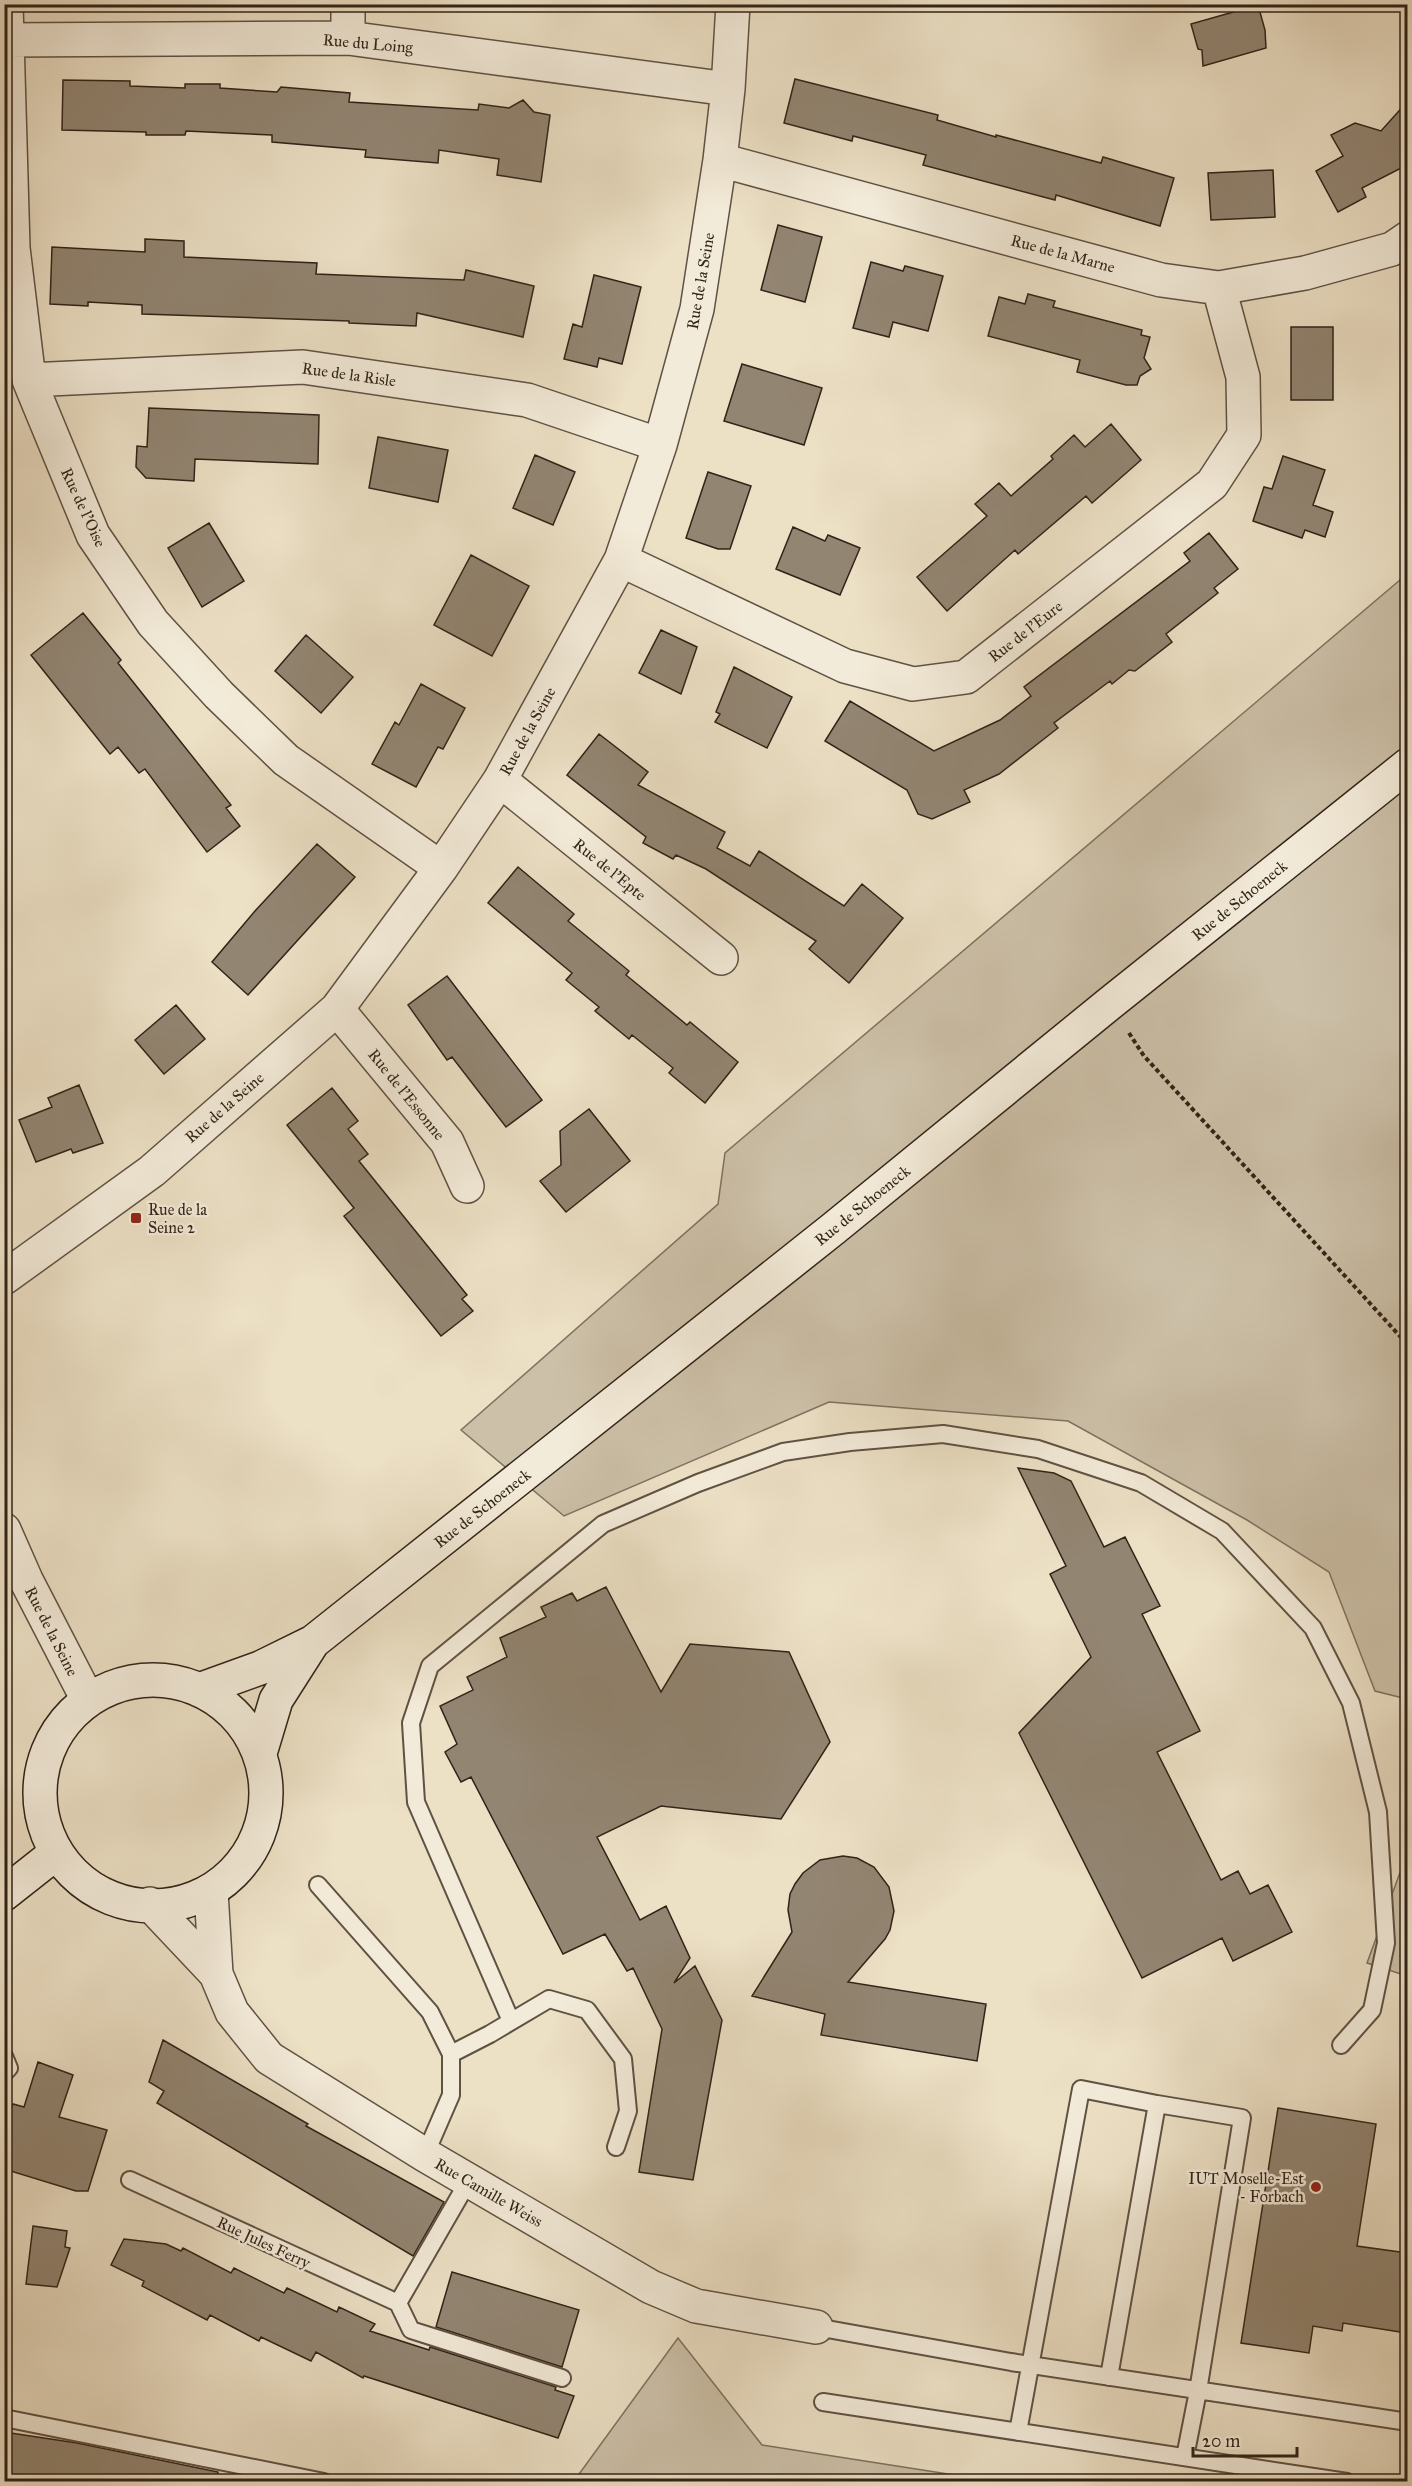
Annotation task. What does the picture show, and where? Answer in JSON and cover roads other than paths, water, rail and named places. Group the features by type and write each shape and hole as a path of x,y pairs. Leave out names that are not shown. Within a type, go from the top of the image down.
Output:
{"street":[{"name":"Rue de l'Oise","path":"6,4 5,40 13,248 29,380 93,535 153,623 219,695 286,760 441,868"},
{"path":"348,4 348,38"},
{"name":"Rue de la Seine","path":"4,1278 152,1171 336,1009 441,868 500,780 621,560 660,446 697,309 720,160 728,89 733,4"},
{"name":"Rue du Loing","path":"5,40 348,38 728,89"},
{"name":"Rue de la Marne","path":"720,160 1161,280 1219,288 1305,273 1392,249 1407,238"},
{"name":"Rue de l'Eure","path":"621,560 845,666 913,684 966,677 1212,484 1244,435 1243,377 1219,288"},
{"name":"Rue de la Risle","path":"29,380 303,367 527,400 660,446"},
{"name":"Rue de Schoeneck","path":"199,1690 260,1668 313,1642 833,1229 1407,765"},
{"name":"Rue de l'Epte","path":"500,780 721,958"},
{"name":"Rue de l'Essonne","path":"336,1009 447,1142 467,1186"},
{"name":"Rue de la Seine","path":"4,1530 26,1580 87,1698"},
{"name":"Rue de Schoeneck","path":"261,1750 276,1700 313,1642"},
{"path":"132,1679 185,1682 199,1690 235,1711 261,1750 268,1783 265,1822 240,1868 211,1892 193,1900 134,1905 104,1896 72,1872 56,1853 43,1830 39,1797 50,1742 87,1698 132,1679"},
{"path":"4,1893 56,1853"},
{"name":"Rue Camille Weiss","path":"211,1892 216,1974 232,2012 269,2058 425,2155 651,2287 696,2306 816,2327"},
{"name":"Rue Camille Weiss","path":"150,1904 216,1974"}],"lane":[{"path":"512,2021 416,1802 411,1723 430,1666 603,1524 698,1483 783,1452 850,1442 943,1434 1038,1449 1141,1483 1222,1531 1313,1628 1351,1703 1378,1812 1386,1943 1372,2010 1341,2045"},
{"path":"318,1885 430,2012 451,2054 451,2095 425,2155"},
{"path":"451,2054 549,1999 587,2010 623,2059 628,2111 616,2147"},
{"path":"4,2056 9,2068 4,2073"},
{"path":"1018,2432 1081,2089 1242,2118 1198,2391 1185,2457"},
{"path":"1109,2377 1157,2104"},
{"name":"Rue Jules Ferry","path":"130,2180 398,2303"},
{"path":"469,2180 398,2303 411,2330 561,2378"},
{"path":"816,2327 1030,2365 1407,2422"},
{"path":"823,2402 1347,2481"},
{"path":"4,2418 324,2481"}],"place":[{"name":"Rue de la Seine 2","path":"136,1218"},
{"name":"IUT Moselle-Est - Forbach","path":"1316,2187"}]}
